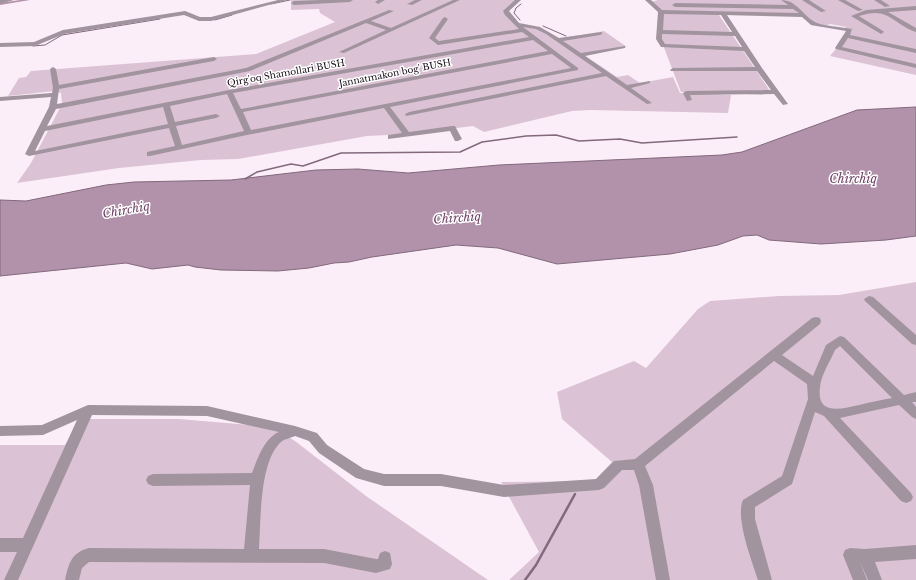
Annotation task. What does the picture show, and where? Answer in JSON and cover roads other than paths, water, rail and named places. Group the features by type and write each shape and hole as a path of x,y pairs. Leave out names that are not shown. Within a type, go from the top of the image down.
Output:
{"street":[{"path":"0,2 11,0"},
{"path":"0,45 35,44 63,32 185,13 199,19 223,17 239,10 284,0"},
{"path":"294,3 350,0"},
{"path":"410,4 419,0"},
{"path":"342,52 457,0"},
{"path":"150,154 249,133 576,69 516,24 506,10 518,0"},
{"path":"648,0 662,15 727,20"},
{"path":"784,0 813,24 850,30 838,48 916,66"},
{"path":"805,0 823,11"},
{"path":"841,0 860,10"},
{"path":"877,0 887,6"},
{"path":"675,5 794,7"},
{"path":"881,32 854,16 866,12 881,10 916,8"},
{"path":"881,10 916,30"},
{"path":"53,107 248,70 391,11"},
{"path":"662,15 722,13 804,15"},
{"path":"722,13 759,69 785,104"},
{"path":"662,15 659,32 659,38 662,46 746,49"},
{"path":"445,19 432,38 438,43 522,30"},
{"path":"364,21 392,30"},
{"path":"516,24 538,28 558,40 649,103"},
{"path":"905,24 916,24"},
{"path":"659,32 736,34"},
{"path":"558,40 600,33"},
{"path":"847,36 916,51"},
{"name":"Qirg'oq Shamollari BUSH","path":"42,129 229,92 533,38"},
{"path":"580,55 623,47"},
{"name":"Jannatmakon bog' BUSH","path":"239,111 554,52"},
{"path":"0,99 55,92 214,59"},
{"path":"54,69 55,92 53,107 29,154 216,116"},
{"path":"673,70 759,69"},
{"path":"409,114 608,74"},
{"path":"625,87 648,82"},
{"path":"229,92 249,133"},
{"path":"689,100 686,93 776,92"},
{"path":"166,105 179,147"},
{"path":"386,106 407,135"},
{"path":"391,137 452,128 458,139"},
{"path":"869,299 916,341"},
{"path":"0,431 43,430 88,410 207,411 295,430 313,437 323,449 361,474 384,480 441,480 504,491 599,484 619,465 638,464 647,454 774,356 816,321"},
{"path":"765,580 748,519 748,504 787,480 814,400 814,386 830,348 840,340 916,414"},
{"path":"774,356 812,381 814,386"},
{"path":"829,414 838,414 916,397"},
{"path":"814,400 817,406 829,414 906,497"},
{"path":"11,580 88,410"},
{"path":"251,556 257,480 264,458 277,438 295,430"},
{"path":"638,464 646,485 663,580"},
{"path":"153,480 257,480"},
{"path":"0,545 27,545"},
{"path":"860,580 850,555 865,556 916,552"},
{"path":"72,580 78,561 81,557 89,555 324,556 376,566 385,564 385,558"},
{"path":"865,556 875,580"}],"water":[{"name":"Chirchiq","path":"916,107 916,236 886,240 821,244 769,240 757,235 743,236 718,245 670,254 557,264 498,248 456,245 309,268 278,271 221,270 188,265 152,269 126,263 0,276 0,200 26,201 106,185 134,182 231,180 316,170 358,169 408,173 499,165 722,155 742,152 857,110"}],"waterway":[{"path":"0,4 28,0"},
{"path":"271,4 290,0"},
{"path":"520,20 514,13 516,8 521,4"},
{"path":"215,20 232,15"},
{"path":"33,46 45,45 62,35 160,19"},
{"path":"543,26 566,36"},
{"path":"245,179 257,172 291,164 303,166 341,153 460,152 482,142 526,136 556,135 579,141 620,139 642,143 737,137"},
{"path":"525,580 536,565 575,494"}]}
